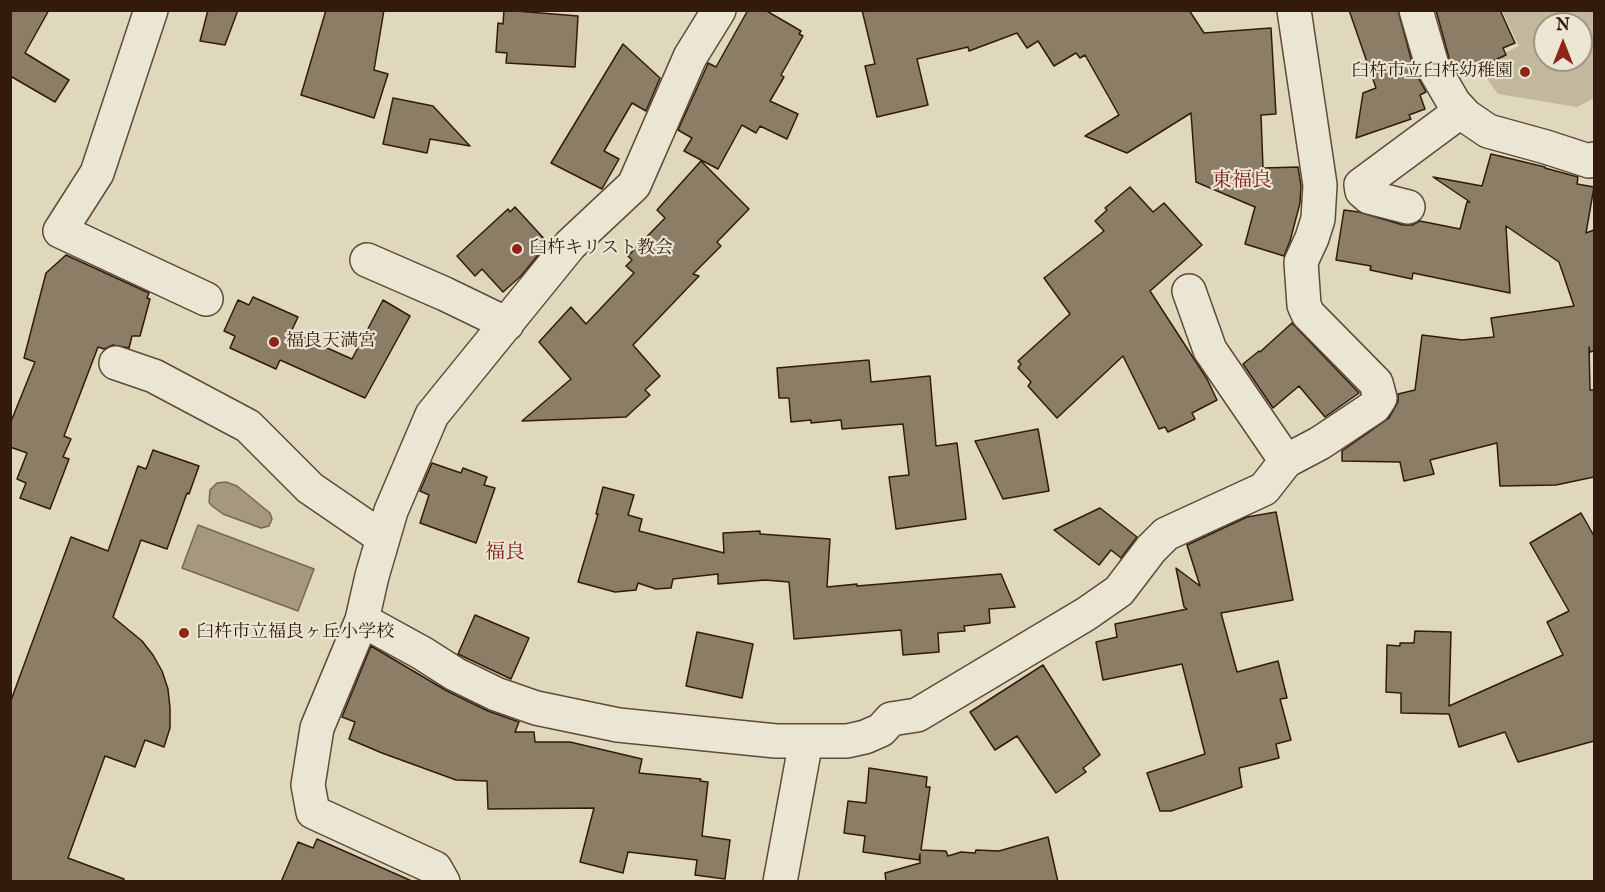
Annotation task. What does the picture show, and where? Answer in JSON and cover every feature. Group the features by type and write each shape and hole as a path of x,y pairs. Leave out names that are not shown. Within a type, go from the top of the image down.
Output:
{"street":[{"path":"151,10 97,173 60,231 206,299"},
{"path":"443,882 435,868 313,812 308,784 317,728 362,620 391,511 432,415 570,245 634,185 690,57 719,10"},
{"path":"362,620 455,674 496,694 536,708 618,725 776,741 847,741 881,730 891,719 917,715 1086,614 1119,591 1150,549 1166,534 1264,489 1286,461 1320,443 1374,407 1380,398 1376,384 1308,314 1304,305 1301,262 1318,219 1320,185 1294,10"},
{"path":"1416,10 1432,65 1457,107 1488,131 1593,163"},
{"path":"1408,207 1370,197 1362,191 1361,185 1457,107"},
{"path":"368,260 507,324"},
{"path":"1189,291 1210,350 1286,461"},
{"path":"116,363 154,376 248,426 310,488 383,538"},
{"path":"780,882 806,741"}],"shaded area":[{"path":"1502,11 1594,11 1594,98 1577,107 1498,94 1478,66 1519,46"},
{"path":"226,482 237,486 270,513 272,519 269,526 261,528 223,514 212,506 209,502 210,490 217,483"},
{"path":"198,525 314,569 298,611 182,568"}],"building":[{"path":"10,10 49,10 25,53 69,80 55,102 12,77 10,80"},
{"path":"208,10 238,10 225,45 200,41"},
{"path":"326,10 384,10 374,70 388,74 374,118 301,95"},
{"path":"504,10 578,16 575,67 506,63 507,53 496,52 498,23 503,24"},
{"path":"748,10 765,10 801,31 799,34 803,36 781,75 784,77 770,101 798,114 787,139 760,126 756,133 742,125 718,169 684,151 692,138 678,130 708,63 716,67"},
{"path":"862,10 1189,10 1204,33 1271,28 1276,114 1261,115 1263,168 1298,167 1301,186 1300,203 1284,256 1245,244 1255,207 1196,182 1191,113 1127,153 1085,136 1119,115 1085,55 1080,58 1076,53 1054,66 1038,41 1027,48 1017,33 969,51 968,47 917,59 928,105 877,117 865,66 875,64"},
{"path":"1349,10 1398,10 1414,70 1426,92 1420,95 1425,109 1409,115 1411,119 1356,138 1363,93 1376,88"},
{"path":"1436,10 1500,10 1515,43 1503,48 1506,55 1460,76 1449,58"},
{"path":"623,44 660,78 646,111 632,103 604,151 619,159 602,189 551,163"},
{"path":"393,98 433,106 470,146 430,139 427,153 383,144"},
{"path":"1491,154 1578,177 1577,184 1594,187 1586,233 1594,230 1594,351 1590,352 1589,347 1590,390 1594,390 1594,477 1556,485 1500,486 1497,443 1430,460 1434,474 1404,481 1400,462 1342,461 1342,451 1389,418 1398,402 1398,394 1415,390 1422,335 1462,340 1494,337 1491,318 1574,306 1559,262 1506,226 1510,293 1413,273 1412,279 1370,270 1371,266 1336,260 1344,210 1403,225 1412,225 1420,221 1460,229 1467,202 1470,202 1433,177 1482,186"},
{"path":"701,161 749,209 717,242 721,246 693,274 699,276 633,345 660,376 645,390 650,395 626,417 522,421 571,379 539,342 571,307 586,324 634,273 626,266 632,260 628,256 665,218 657,210"},
{"path":"1130,187 1153,212 1164,203 1202,245 1150,291 1207,379 1217,400 1192,413 1195,419 1168,432 1165,427 1159,429 1123,356 1057,418 1028,386 1031,382 1018,368 1021,364 1018,361 1070,314 1044,278 1104,231 1095,221 1107,210 1105,208"},
{"name":"臼杵キリスト教会","path":"515,207 548,243 521,276 503,292 482,269 475,276 457,256 508,209 510,212"},
{"path":"66,255 149,293 147,298 150,299 140,336 132,336 129,348 113,345 104,349 98,347 64,436 71,439 63,457 69,459 50,509 20,498 26,483 17,479 27,453 10,447 10,424 35,362 24,358 46,273"},
{"name":"福良天満宮","path":"253,297 298,317 291,332 352,359 383,300 410,316 365,398 280,360 276,369 230,348 235,336 224,331 238,300 249,305"},
{"path":"1292,323 1359,393 1325,417 1299,386 1273,408 1243,364"},
{"path":"869,360 871,382 930,376 936,446 957,443 966,519 896,529 889,477 909,475 903,424 842,429 841,420 791,422 789,398 779,398 777,368"},
{"path":"1038,429 1049,491 1003,499 975,441"},
{"path":"153,450 199,466 167,549 141,540 113,617 142,641 162,671 168,689 170,728 164,747 145,740 135,767 105,756 68,858 124,879 124,882 10,882 10,703 71,537 108,551 138,466 146,469"},
{"path":"432,463 461,473 463,468 487,477 484,485 495,488 476,543 420,523 429,495 420,491"},
{"path":"603,487 634,495 628,515 642,519 639,531 724,553 723,533 760,531 760,534 830,539 827,587 1001,574 1015,607 989,609 990,623 964,626 965,631 938,633 939,652 903,655 901,630 794,639 789,582 765,580 718,584 718,574 673,579 671,588 656,589 638,583 636,590 615,592 578,582 598,514 596,514"},
{"path":"1100,508 1137,537 1121,558 1111,550 1099,565 1054,530"},
{"path":"1276,512 1293,600 1221,613 1237,672 1278,661 1287,698 1280,699 1291,740 1276,744 1279,758 1239,768 1242,787 1171,811 1160,811 1147,773 1205,754 1182,664 1103,680 1096,642 1117,637 1115,624 1187,609 1184,607 1176,568 1200,586 1187,545 1247,517"},
{"path":"1581,513 1594,536 1594,741 1518,762 1505,732 1459,747 1449,714 1401,713 1401,693 1386,692 1387,645 1400,646 1400,643 1414,643 1415,631 1451,632 1449,706 1563,655 1547,622 1569,611 1530,543"},
{"path":"475,615 529,638 511,679 458,654"},
{"path":"697,632 753,644 742,698 686,686"},
{"path":"371,646 447,691 488,711 519,722 515,732 534,732 535,742 570,742 642,759 639,773 701,779 700,781 708,782 702,836 730,840 725,879 695,875 697,860 628,852 623,873 580,862 594,808 488,809 487,781 456,780 349,739 355,722 342,717"},
{"path":"1043,665 1100,755 1083,768 1086,772 1056,793 1017,736 995,750 970,712"},
{"path":"869,768 927,777 926,787 930,787 921,850 946,851 948,856 961,852 975,853 976,850 999,851 1048,837 1058,882 886,882 885,873 920,863 920,854 919,860 863,852 865,836 844,833 848,801 866,803"},
{"path":"317,839 414,882 281,882 298,842 313,848"}],"place":[{"name":"臼杵市立臼杵幼稚園","path":"1525,72"},
{"name":"臼杵キリスト教会","path":"517,249"},
{"name":"福良天満宮","path":"274,342"},
{"name":"臼杵市立福良ヶ丘小学校","path":"184,633"}],"district":[{"name":"東福良","path":"1242,182"},
{"name":"福良","path":"505,554"}]}
